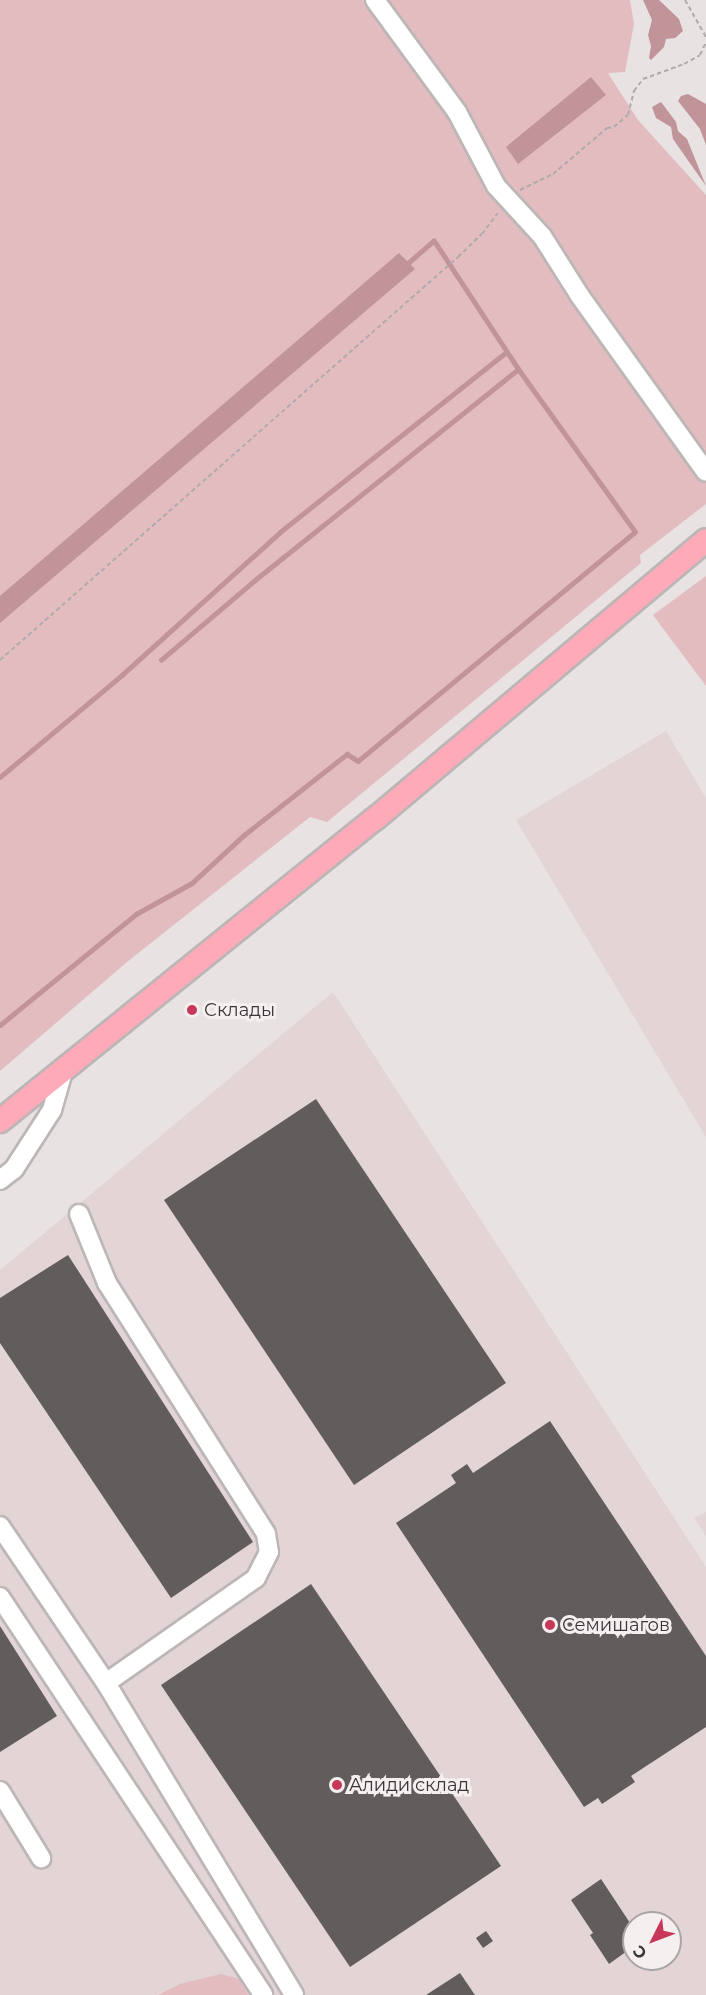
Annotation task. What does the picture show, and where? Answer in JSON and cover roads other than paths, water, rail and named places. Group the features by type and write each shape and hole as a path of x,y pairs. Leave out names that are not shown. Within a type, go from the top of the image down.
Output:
{"main road":[{"path":"0,1121 385,810 706,540"}],"lane":[{"path":"375,0 457,112 496,186 542,236 580,296 706,472"},
{"path":"0,1180 14,1169 52,1110 64,1068"},
{"path":"79,1215 107,1283 266,1534 269,1552 256,1578 106,1683"},
{"path":"0,1526 106,1683 294,1995"},
{"path":"0,1596 263,1995"},
{"path":"0,1791 41,1858"}],"waterway":[{"path":"0,1025 136,914 192,883 244,835 347,754 358,761 635,532 518,369 434,241 409,263"},
{"path":"0,777 122,675 280,532 506,352"},
{"path":"161,660 255,580 518,369"}],"place":[{"name":"Склады","path":"192,1010"},
{"name":"Семишагов","path":"550,1625"},
{"name":"Алиди склад","path":"337,1785"}]}
